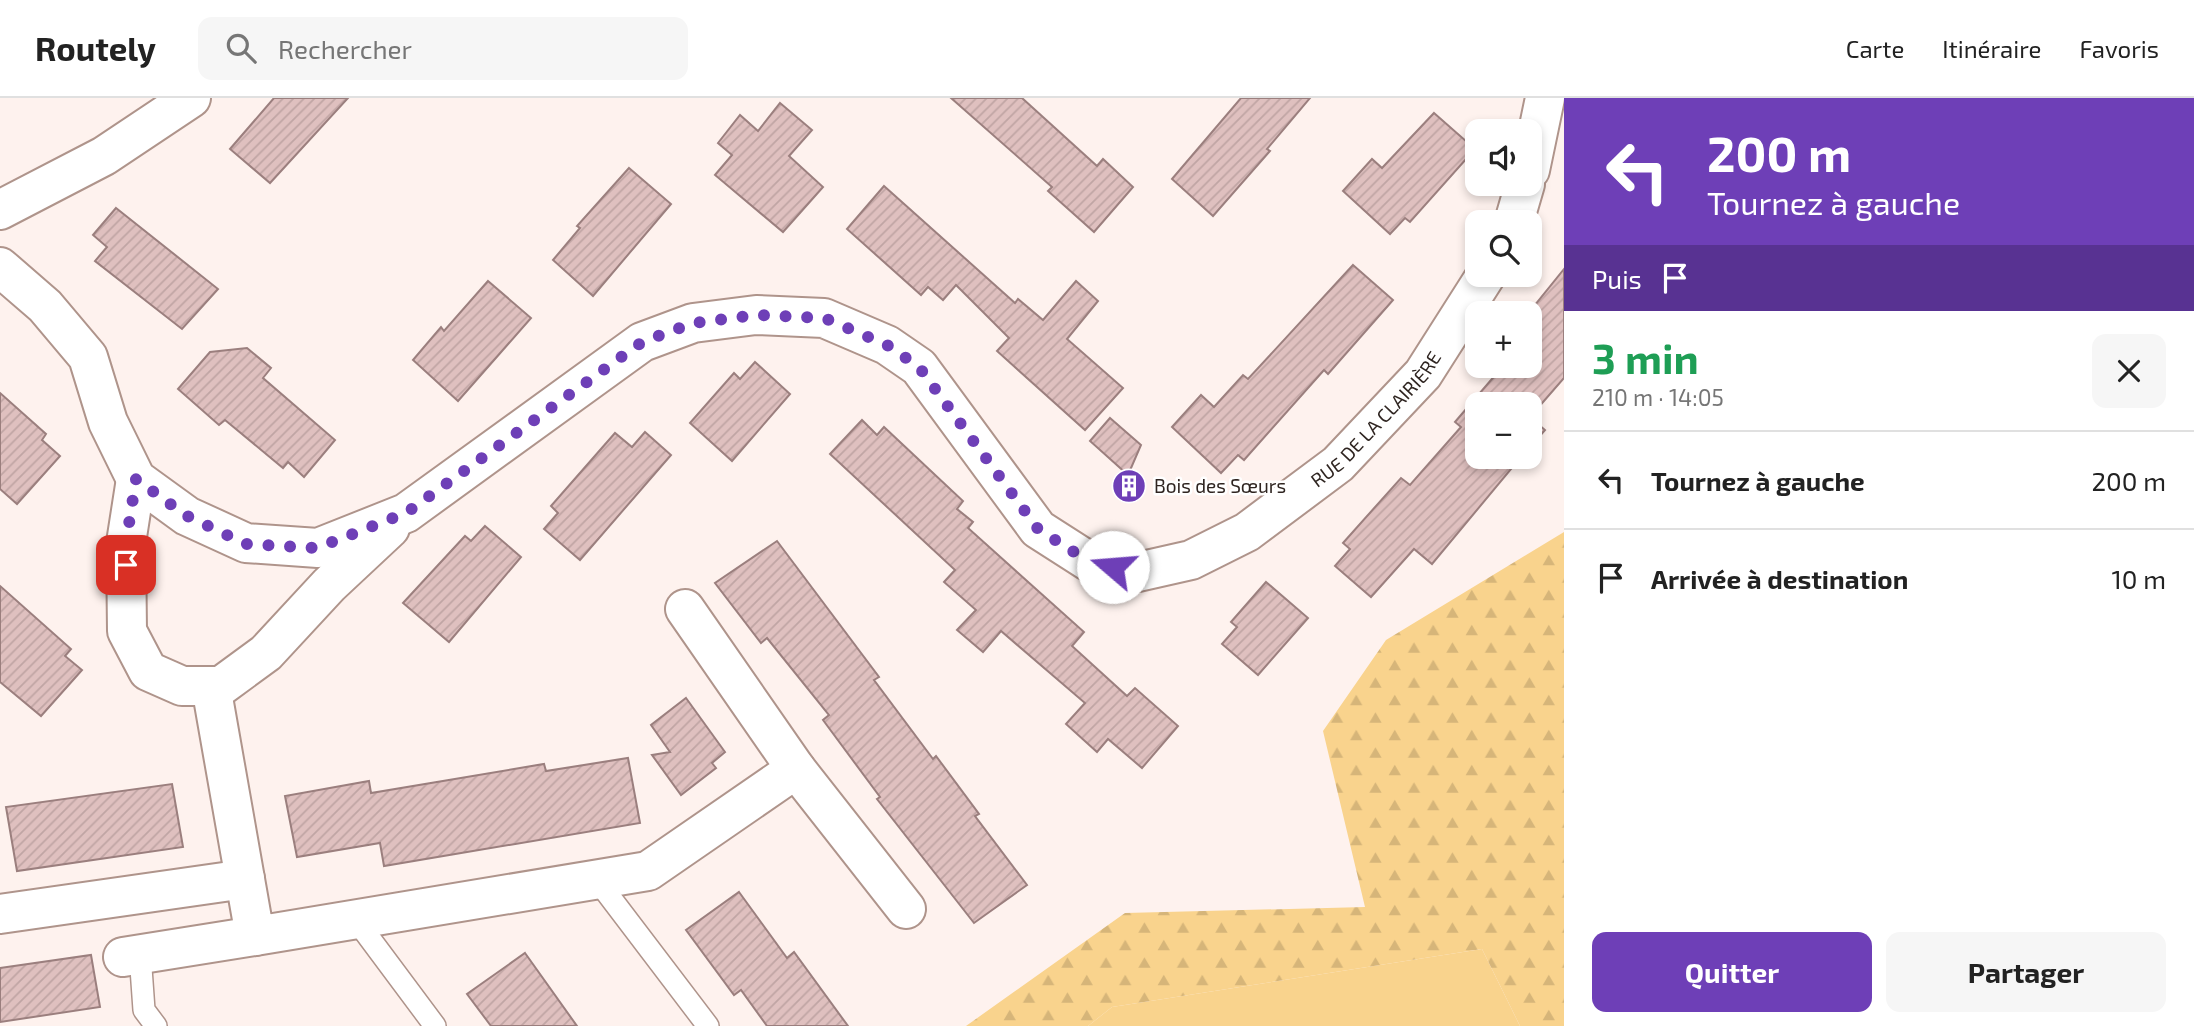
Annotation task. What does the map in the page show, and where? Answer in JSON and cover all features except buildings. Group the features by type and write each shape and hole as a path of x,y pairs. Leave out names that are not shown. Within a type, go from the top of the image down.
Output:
{"street":[{"path":"0,210 104,156 191,98"},
{"path":"1541,119 1545,98"},
{"name":"RUE DE LA CLAIRIÈRE","path":"0,267 46,306 88,357 108,422 136,479 187,516 246,544 317,548 406,513 642,342 693,323 756,315 824,318 887,345 919,367 1038,529 1088,561 1138,572 1191,560 1247,533 1338,464 1423,374 1478,287"},
{"path":"136,479 126,543 127,631 148,671 182,686 221,686 266,653 329,585 406,513"},
{"path":"685,609 796,769 906,909"},
{"path":"211,685 255,936"},
{"path":"131,955 648,871 796,769"},
{"path":"0,914 245,879"}],"lane":[{"path":"597,880 708,1026"},
{"path":"356,920 435,1026"},
{"path":"131,955 144,1010 156,1026"}],"green space":[{"path":"1564,532 1564,1026 1520,1026 1482,949 1112,1007 1088,1026 966,1026 1125,913 1365,907 1323,731 1386,640"},
{"path":"1482,949 1520,1026 1088,1026 1112,1007"}],"place":[{"name":"Bois des Sœurs","path":"1129,486"}],"route":[{"path":"126,565 126,543 136,479 187,516 246,544 317,548 406,513 642,342 693,323 756,315 824,318 887,345 919,367 1038,529 1088,561 1113,567"}]}
